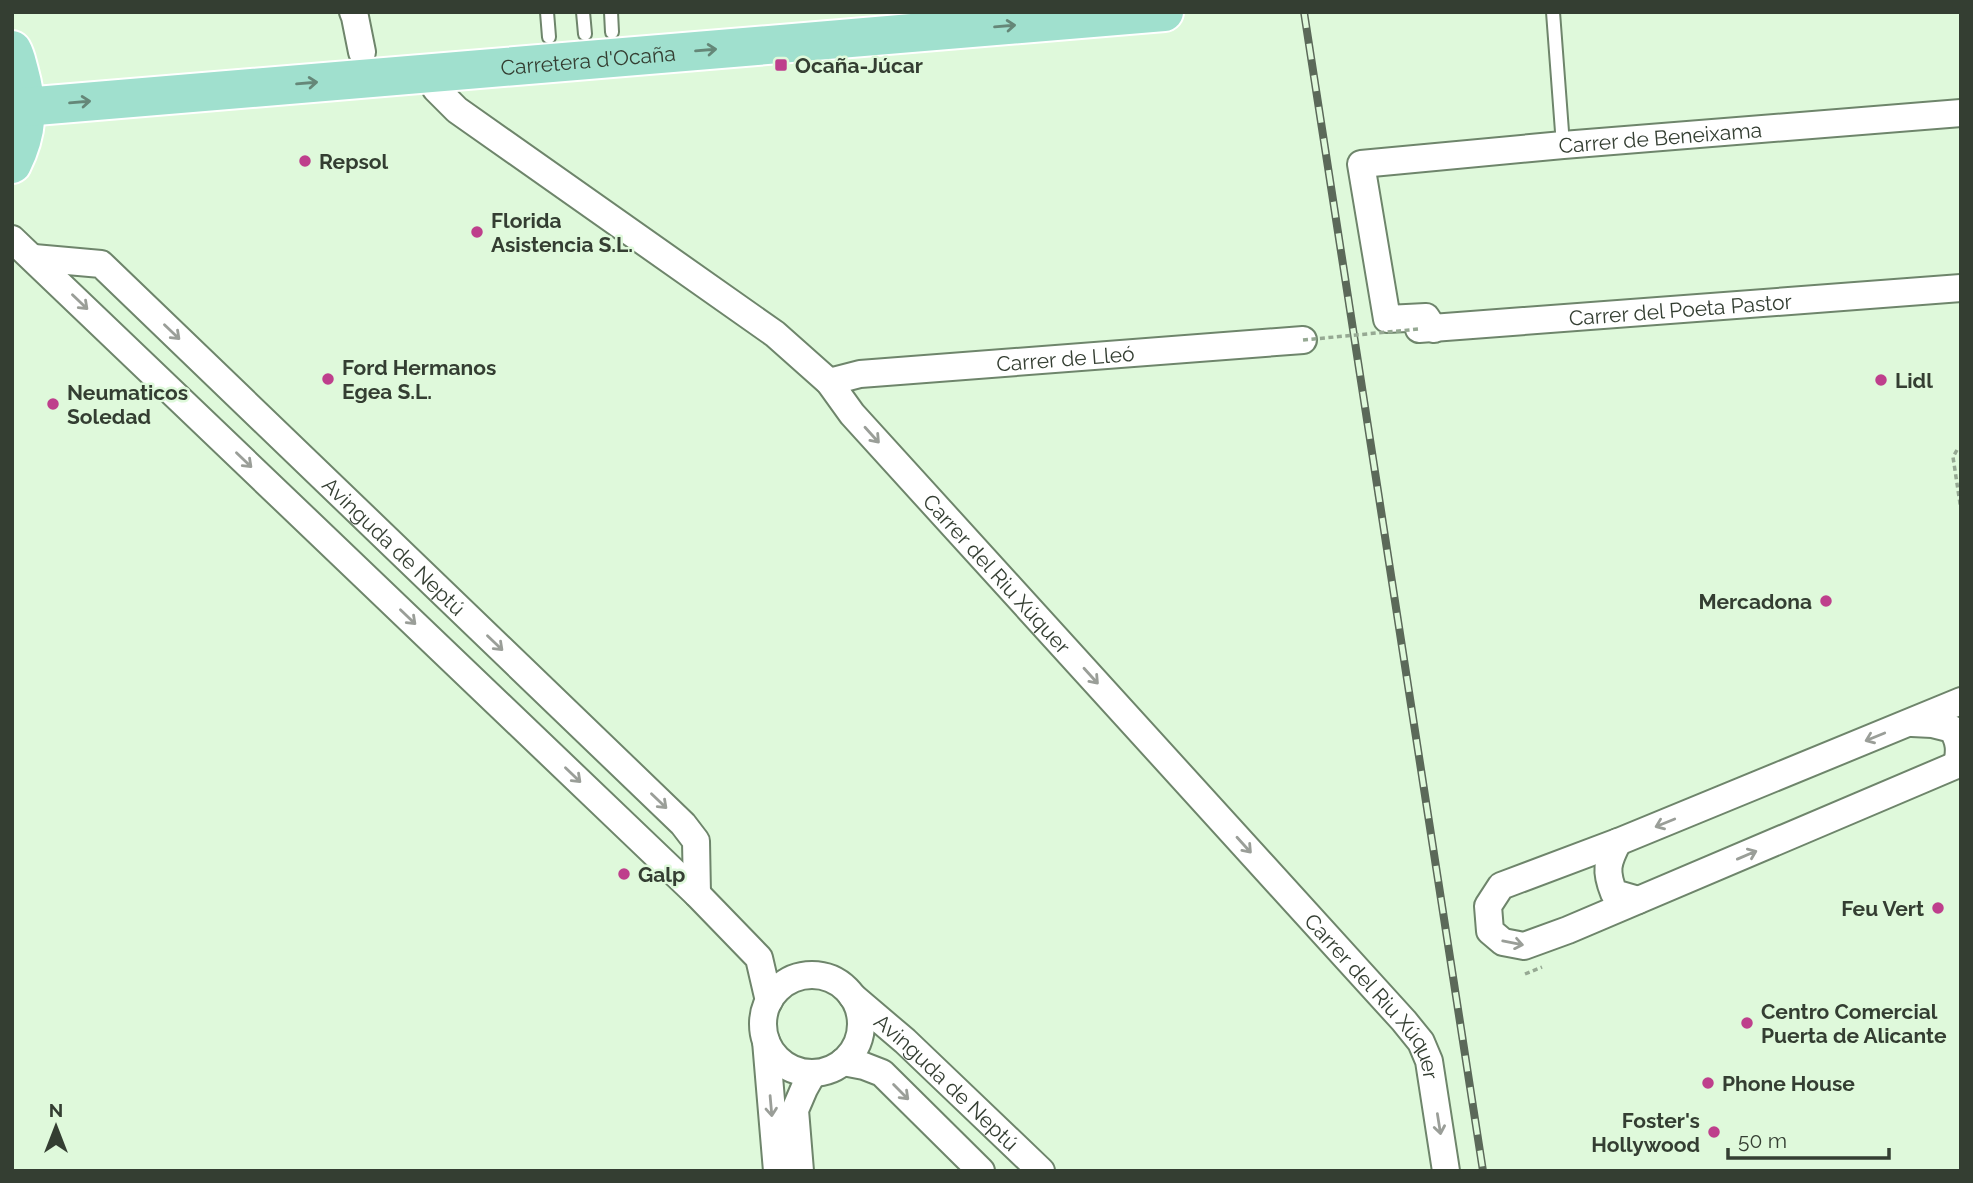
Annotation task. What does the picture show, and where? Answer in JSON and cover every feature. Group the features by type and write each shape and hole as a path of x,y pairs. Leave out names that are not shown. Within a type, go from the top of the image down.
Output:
{"main road":[{"name":"Carretera d'Ocaña","path":"17,86 362,52 581,23 859,12"},
{"name":"Carretera d'Ocaña","path":"17,86 434,72 943,21 1164,12"},
{"path":"12,164 22,142 27,118 17,86"}],"street":[{"path":"353,12 362,52"},
{"name":"Carrer del Riu Xúquer","path":"434,72 436,89 457,110 775,334 829,383 861,424 1422,1042 1429,1061 1446,1171"},
{"name":"Carrer de Beneixama","path":"1427,329 1426,317 1387,319 1361,164 1961,113"},
{"name":"Avinguda de Neptú","path":"12,239 697,894 759,958 769,1000"},
{"name":"Avinguda de Neptú","path":"34,258 101,264 683,824 696,841 697,894"},
{"name":"Carrer del Poeta Pastor","path":"1427,329 1955,291"},
{"name":"Carrer de Lleó","path":"829,383 860,374 1304,340"},
{"path":"1909,723 1932,724 1952,729 1959,740 1959,764 1724,865 1524,946 1503,942 1490,931 1488,906 1501,886 1618,842 1961,701"},
{"path":"1618,842 1608,860 1608,879 1615,893 1638,900"},
{"path":"765,1041 784,1065 798,1071 824,1072 843,1062 858,1042 861,1031 858,1006 852,995 840,984 825,977 808,975 793,979 779,988 769,1000 763,1027 777,1171"},
{"name":"Avinguda de Neptú","path":"852,995 905,1041 1041,1171"},
{"name":"Avinguda de Neptú","path":"843,1062 882,1073 981,1171"},
{"path":"800,1171 795,1110 813,1073"}],"lane":[{"path":"1553,12 1563,145"}],"path":[{"path":"1304,340 1427,329"},
{"path":"1957,450 1953,457 1961,510"}],"railway":[{"path":"1304,12 1483,1171"}],"place":[{"name":"Ocaña-Júcar","path":"781,65"},
{"name":"Repsol","path":"305,161"},
{"name":"Florida Asistencia S.L.","path":"477,232"},
{"name":"Ford Hermanos Egea S.L.","path":"328,379"},
{"name":"Lidl","path":"1881,380"},
{"name":"Neumaticos Soledad","path":"53,404"},
{"name":"Mercadona","path":"1826,601"},
{"name":"Galp","path":"624,874"},
{"name":"Feu Vert","path":"1938,908"},
{"name":"Centro Comercial Puerta de Alicante","path":"1747,1023"},
{"name":"Phone House","path":"1708,1083"},
{"name":"Foster's Hollywood","path":"1714,1132"}]}
